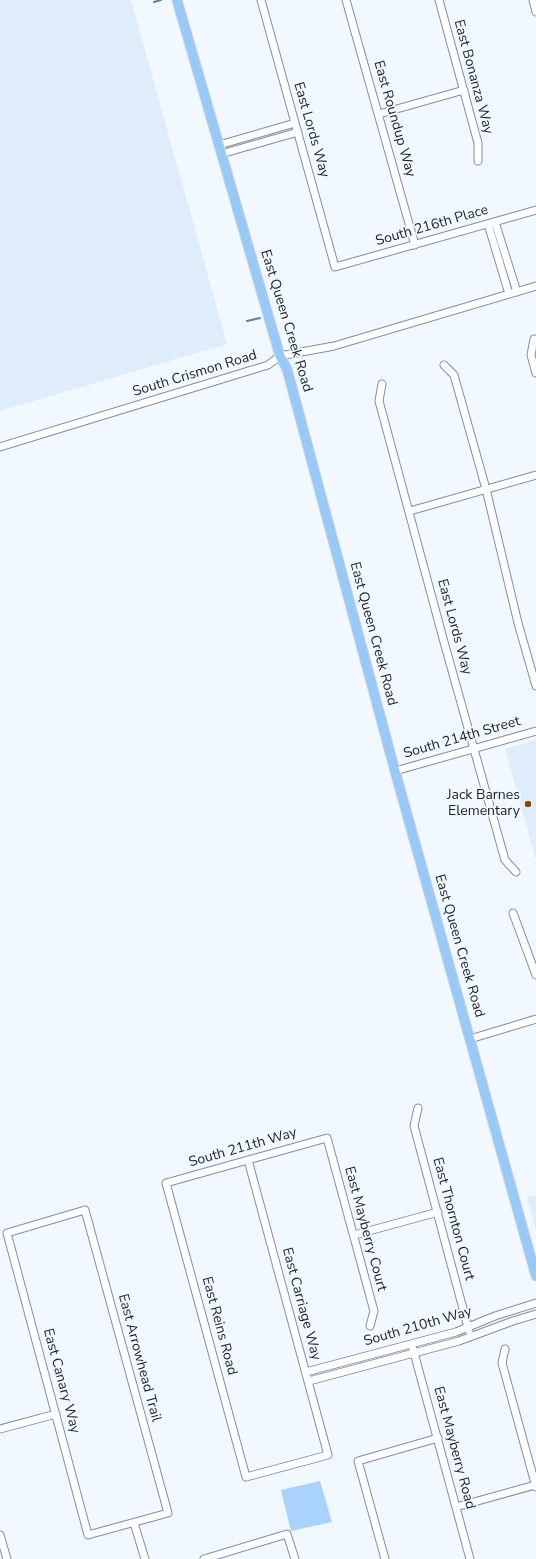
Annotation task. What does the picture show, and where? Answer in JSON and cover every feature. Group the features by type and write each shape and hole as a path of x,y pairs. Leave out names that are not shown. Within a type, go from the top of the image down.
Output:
{"main road":[{"name":"East Queen Creek Road","path":"177,0 280,356 287,369 395,771 536,1276"}],"street":[{"name":"East Lords Way","path":"261,0 335,267"},
{"name":"East Roundup Way","path":"346,0 416,245"},
{"name":"East Bonanza Way","path":"439,0 478,143 478,161"},
{"path":"532,0 536,12"},
{"path":"379,114 464,90"},
{"path":"220,150 295,123"},
{"path":"220,150 298,132"},
{"name":"South 216th Place","path":"335,267 536,210"},
{"path":"492,223 517,292"},
{"path":"492,223 509,294"},
{"name":"South Crismon Road","path":"0,447 268,365 280,356 334,346 536,286"},
{"path":"534,339 531,354 536,373"},
{"path":"444,365 454,375 486,489 518,623 536,686"},
{"name":"East Lords Way","path":"382,384 379,401 474,749 505,860 516,872"},
{"path":"410,511 536,476"},
{"name":"South 214th Street","path":"395,771 536,731"},
{"path":"513,913 536,975"},
{"path":"470,1039 536,1019"},
{"name":"East Thornton Court","path":"418,1108 414,1126 471,1337"},
{"name":"South 211th Way","path":"166,1183 327,1138"},
{"name":"East Mayberry Court","path":"327,1138 374,1311 370,1326"},
{"name":"East Carriage Way","path":"248,1160 328,1455"},
{"name":"East Reins Road","path":"166,1183 246,1477 328,1455"},
{"name":"East Canary Way","path":"85,1210 7,1233 88,1535 134,1523"},
{"name":"East Arrowhead Trail","path":"85,1210 168,1513 134,1523"},
{"path":"354,1236 438,1212"},
{"name":"South 210th Way","path":"306,1372 468,1328 495,1316 536,1303"},
{"name":"South 210th Way","path":"309,1381 471,1337 536,1314"},
{"name":"East Mayberry Road","path":"412,1343 470,1559"},
{"path":"456,1507 536,1486 502,1363 505,1349"},
{"path":"0,1429 56,1414"},
{"path":"385,1559 358,1461 438,1438"},
{"path":"134,1523 145,1559"},
{"path":"209,1558 288,1534 295,1559"},
{"path":"0,1535 7,1559"}],"shaded area":[{"path":"0,0 131,0 227,344 0,411"},
{"name":"Jack Barnes Elementary","path":"536,740 536,860 505,749"},
{"path":"536,1195 536,1230 527,1197"},
{"path":"320,1481 332,1522 291,1531 281,1490"}],"waterway":[{"path":"154,2 161,0"},
{"path":"247,321 260,318"}],"place":[{"name":"Jack Barnes Elementary","path":"528,804"}]}
